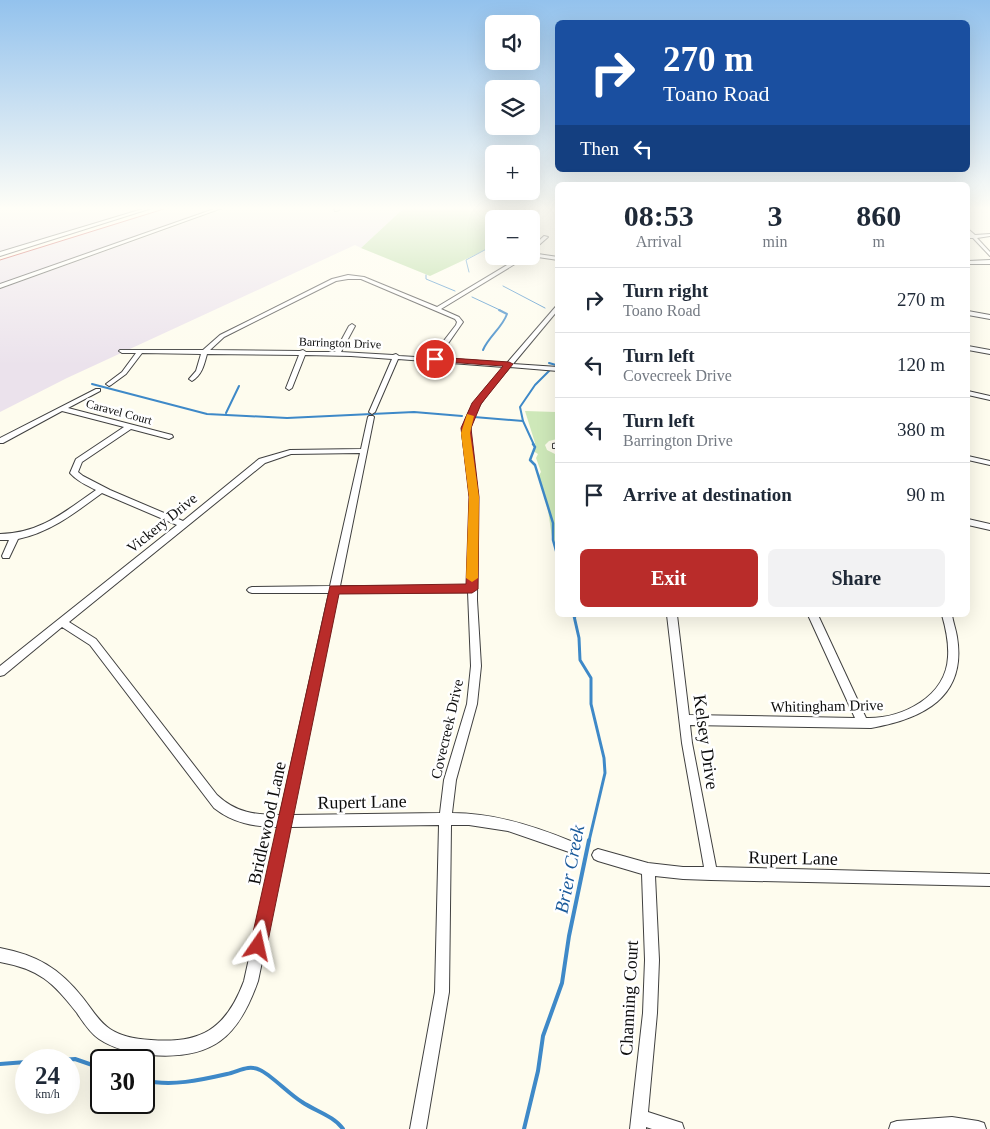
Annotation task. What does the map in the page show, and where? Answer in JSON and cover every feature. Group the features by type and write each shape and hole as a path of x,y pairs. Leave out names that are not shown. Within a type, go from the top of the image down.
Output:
{"street":[{"path":"0,286 71,261"},
{"path":"970,263 990,262"},
{"path":"438,309 511,265"},
{"path":"192,379 199,371 205,352 222,336 340,278 362,278 457,318 460,324 441,345 435,359"},
{"name":"Covecreek Drive","path":"418,1129 442,992 445,819 450,780 464,738 474,691 476,644 472,589 474,497 466,428 477,403 555,310"},
{"path":"970,313 990,318"},
{"path":"337,353 352,326"},
{"path":"970,348 990,352"},
{"name":"Barrington Drive","path":"122,352 337,353 555,369"},
{"path":"108,384 124,373 140,352"},
{"path":"290,388 303,352"},
{"name":"Bridlewood Lane","path":"0,954 30,960 47,970 68,989 96,1026 107,1036 118,1041 166,1050 179,1050 202,1043 231,1022 246,998 371,414 396,356"},
{"path":"0,441 98,390"},
{"path":"970,394 990,398"},
{"name":"Caravel Court","path":"62,409 169,437"},
{"path":"131,426 76,465 74,473 77,477 102,489 183,524"},
{"name":"Vickery Drive","path":"0,672 255,466 270,457 299,451 363,451"},
{"path":"970,458 990,463"},
{"path":"0,537 15,536 40,530 56,522 102,489"},
{"path":"970,523 990,528"},
{"path":"6,556 15,536"},
{"path":"252,590 472,589"},
{"name":"Kelsey Drive","path":"672,617 684,720 711,874"},
{"path":"814,617 863,723"},
{"name":"Whitingham Drive","path":"684,720 863,723 880,722 912,713 940,692 951,675 954,661 954,644 947,617"},
{"name":"Rupert Lane","path":"61,622 93,642 220,806 247,819 445,819 492,821 569,846"},
{"name":"Rupert Lane","path":"598,855 648,869 711,874 990,880"},
{"name":"Channing Court","path":"639,1123 650,1013 652,960 648,869"},
{"path":"639,1123 676,1129"},
{"path":"897,1129 952,1125 978,1129"}],"shaded area":[{"path":"0,261 66,261 0,284"},
{"path":"79,261 321,261 67,378 0,412 0,289"}],"green space":[{"path":"392,261 463,261 430,276"},
{"path":"525,411 555,412 555,440 549,441 545,445 547,450 555,454 555,550 545,496 538,477 541,472 536,458 538,454 533,451 535,443"}],"waterway":[{"path":"466,261 469,272"},
{"path":"426,275 426,279 455,291"},
{"path":"503,286 545,308"},
{"path":"472,297 502,311"},
{"path":"483,350 507,314 499,310"},
{"name":"Brier Creek","path":"549,363 555,365"},
{"name":"Brier Creek","path":"523,421 520,407 535,385 550,370"},
{"path":"92,384 207,414 287,418 414,412 462,416"},
{"path":"226,413 239,386"},
{"path":"474,417 523,421"},
{"name":"Brier Creek","path":"523,421 534,445"},
{"name":"Brier Creek","path":"533,444 535,447 530,460 535,465 553,523 555,547"},
{"name":"Brier Creek","path":"574,617 579,638 580,660 591,678 591,704 604,758 605,773 589,841"},
{"name":"Brier Creek","path":"524,1129 538,1071 543,1036 562,983 569,936 589,840"},
{"path":"80,1061 90,1064"},
{"path":"0,1064 15,1063"},
{"path":"155,1082 186,1082 247,1068 256,1068 264,1072 302,1102 330,1117 343,1129"}],"slow traffic":[{"path":"470,416 466,433 474,497 472,578"}],"route":[{"path":"258,946 334,589 472,589 474,497 466,428 472,410 509,364 435,359"}]}
